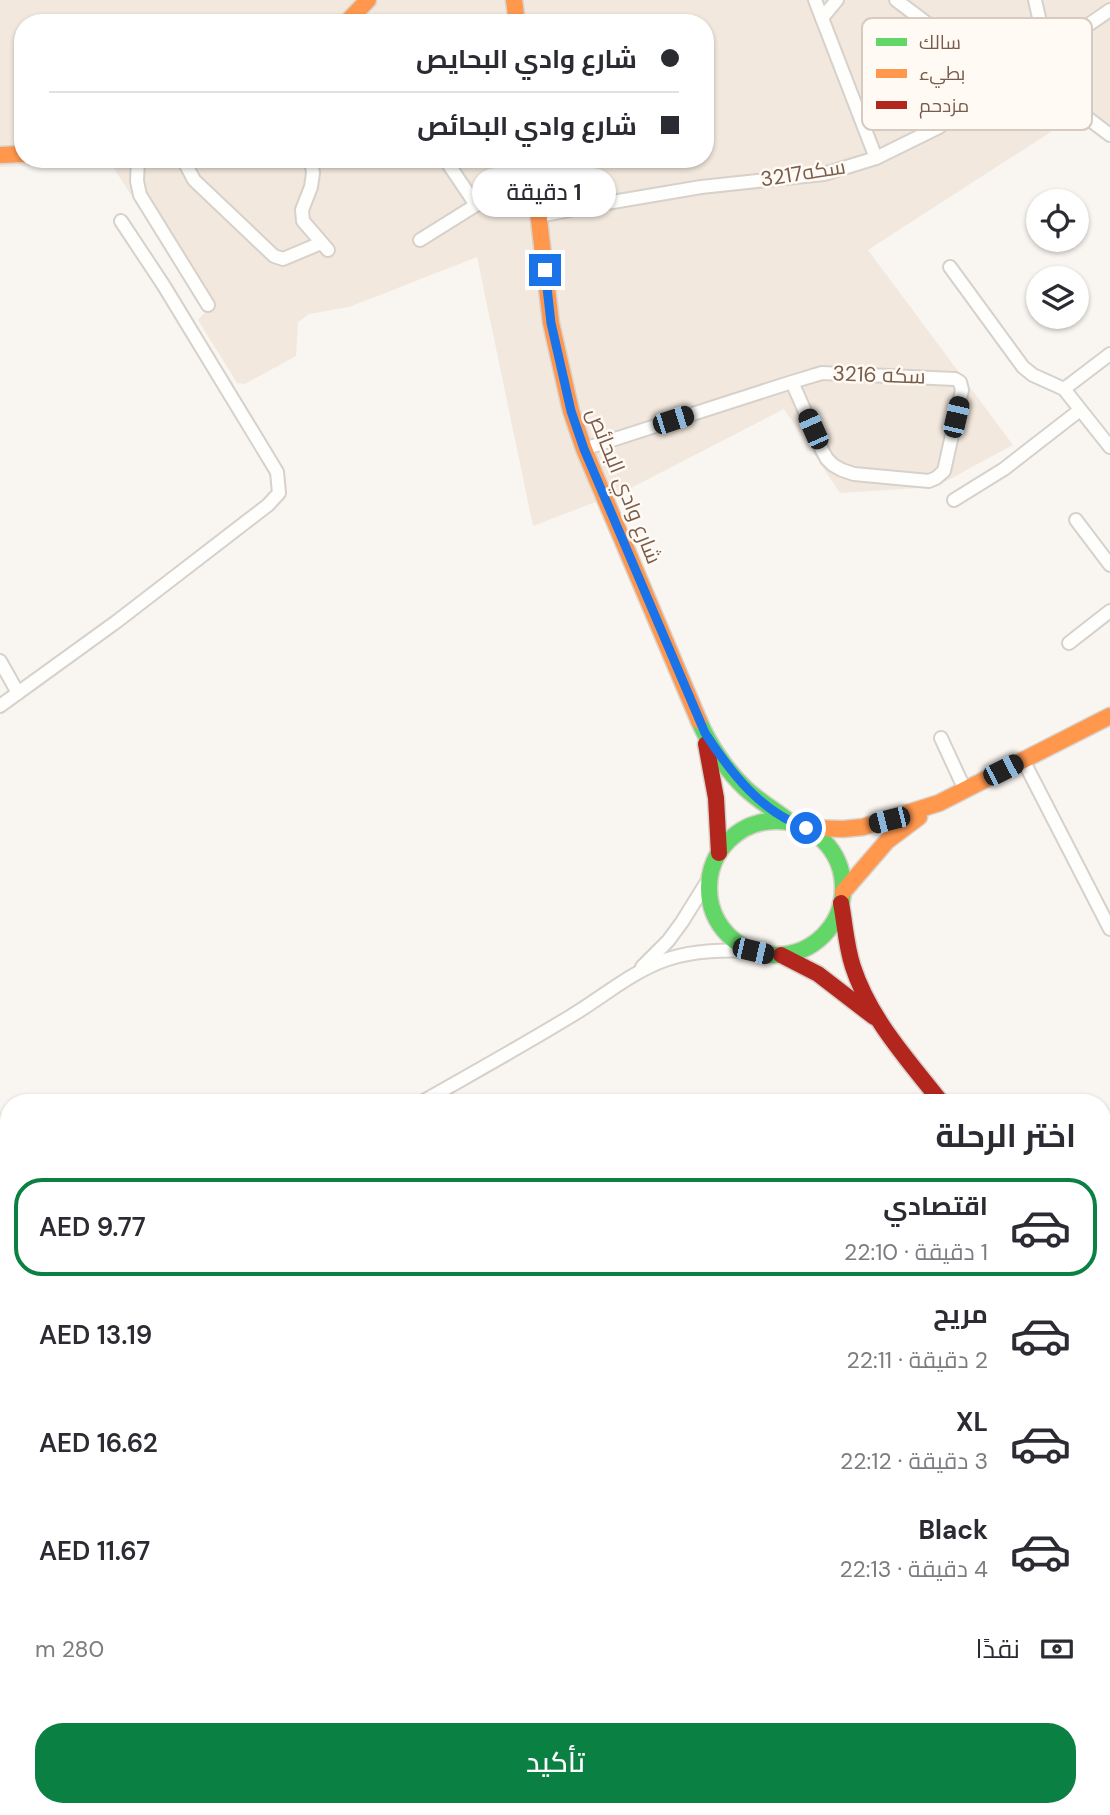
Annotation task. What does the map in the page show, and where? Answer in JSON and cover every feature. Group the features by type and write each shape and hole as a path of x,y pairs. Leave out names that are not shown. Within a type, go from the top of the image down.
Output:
{"street":[{"path":"815,0 862,122"},
{"path":"822,18 836,0"},
{"path":"896,0 920,18"},
{"path":"1035,0 1039,18"},
{"path":"354,14 366,1"},
{"name":"سكه3217","path":"1092,22 1110,10"},
{"path":"1092,121 1110,135"},
{"path":"865,130 876,158"},
{"name":"سكه3217","path":"538,216 701,187 824,174 876,158 933,130"},
{"path":"138,168 140,195 208,305"},
{"path":"188,168 194,180 274,256 282,259 325,247 303,221 302,210 311,187 312,168"},
{"path":"451,168 476,205"},
{"name":"شارع وادي البحائص","path":"533,168 551,323 571,411 584,449 705,733"},
{"path":"420,240 476,205 491,199 536,194"},
{"path":"0,706 116,622 268,505 279,493 277,472 164,286 121,221"},
{"path":"950,267 1023,367 1033,375 1064,389 1110,447"},
{"path":"1064,389 1110,354"},
{"name":"سكه 3216","path":"584,449 792,382 822,373 955,379 962,390 944,471 929,481 854,474 842,470 827,460 792,382"},
{"path":"954,499 1004,469 1080,410"},
{"path":"1076,520 1110,565"},
{"path":"1069,643 1110,611"},
{"path":"0,661 18,693"},
{"path":"939,803 893,836 877,852 842,897 829,929 820,939 802,950 781,955 753,951 733,940 718,922 709,892 713,864 729,840 742,830 758,823 774,821 843,829 889,820 939,803 1110,716"},
{"path":"705,733 727,767 746,789 827,844 834,854 842,879 842,897 853,966 858,981 879,1021 935,1094"},
{"path":"705,733 717,799 719,853"},
{"path":"941,738 965,790"},
{"path":"1023,760 1110,929"},
{"path":"637,973 682,922 710,877"},
{"path":"436,1094 573,1015 637,973 685,955 753,951"},
{"path":"781,955 818,974 879,1021"}],"shaded area":[{"path":"0,0 1110,0 1110,140 1092,126 1092,18 862,18 862,130 1054,130 868,250 1013,445 935,487 840,493 784,409 629,489 533,526 477,257 349,307 309,314 298,322 296,356 245,384 237,383 198,320 206,311 114,168 714,168 714,14 14,14 14,166 0,167"}],"traffic: fast":[{"path":"699,721 713,748 739,782 790,822"},
{"path":"776,821 802,826 823,841 838,862 843,888 838,914 823,935 802,950 776,955 750,950 729,935 714,914 709,888 714,862 729,841 750,826 776,821"}],"traffic: slow":[{"path":"355,14 368,0"},
{"path":"514,0 516,14"},
{"path":"0,155 14,154"},
{"path":"533,168 551,323 571,411 584,449 699,721"},
{"path":"806,828 863,827 939,803 1110,716"},
{"path":"843,892 887,841 919,817"}],"traffic: jam":[{"path":"706,744 716,798 719,853"},
{"path":"841,903 847,943 860,986 891,1038 935,1094"},
{"path":"781,955 818,974 874,1017"}],"route":[{"path":"545,270 551,323 571,411 584,449 705,733 727,767 746,789 790,822 806,828"}]}
